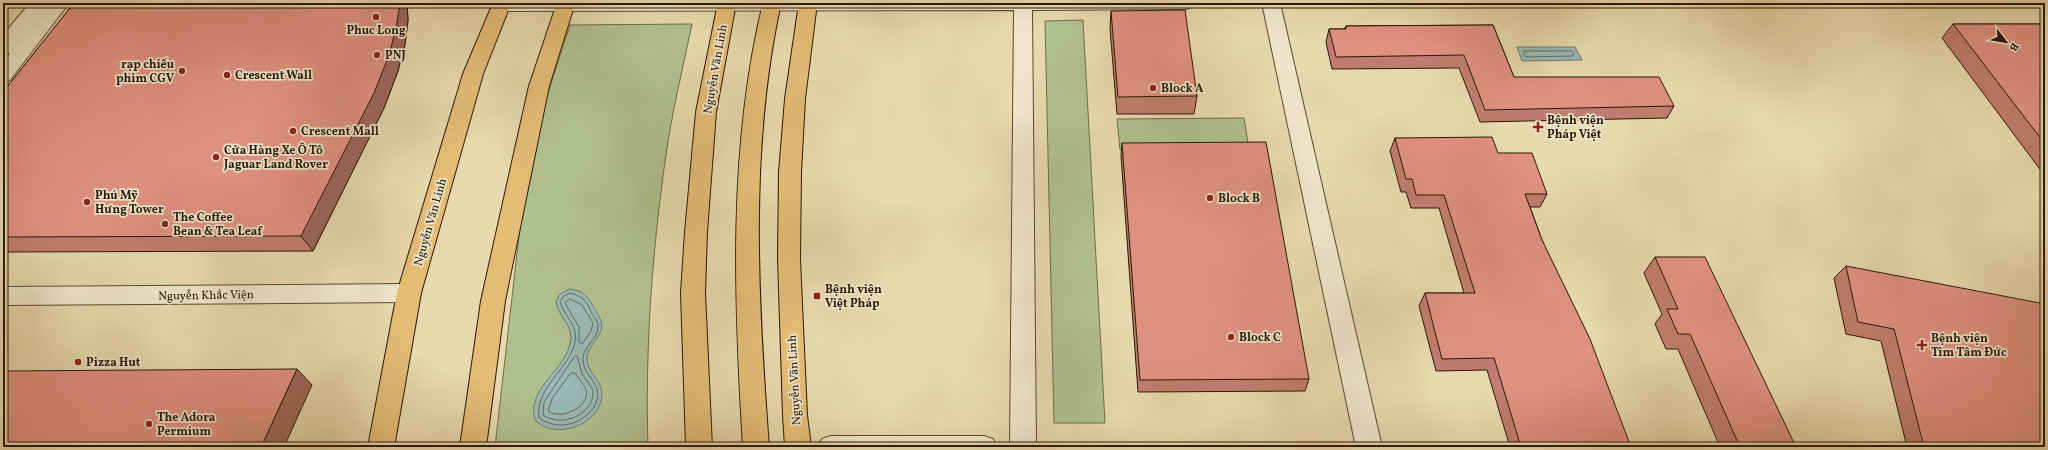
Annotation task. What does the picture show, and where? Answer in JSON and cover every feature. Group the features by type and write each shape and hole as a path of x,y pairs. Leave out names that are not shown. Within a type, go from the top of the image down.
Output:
{"main road":[{"name":"Nguyễn Văn Linh","path":"381,447 409,292 473,74 501,4"},
{"path":"473,447 493,301 539,86 565,4"},
{"name":"Nguyễn Văn Linh","path":"699,447 693,293 696,232 706,112 727,4"},
{"path":"756,447 747,283 750,195 755,100 772,4"},
{"name":"Nguyễn Văn Linh","path":"798,447 790,282 789,210 795,99 808,4"}],"street":[{"path":"3,48 40,3"},
{"path":"3,75 60,3"},
{"path":"501,4 1185,3"},
{"path":"1271,3 1369,447"},
{"path":"1023,4 1023,447"},
{"path":"23,24 44,24"},
{"name":"Nguyễn Khắc Viện","path":"3,296 409,292"},
{"path":"831,447 984,447"}],"green space":[{"path":"1083,20 1105,423 1054,423 1045,21"},
{"path":"692,24 668,139 653,264 649,337 647,411 648,447 495,447 525,183 544,105 570,25"},
{"path":"1244,118 1249,149 1120,150 1117,119"}],"water":[{"path":"1517,47 1575,47 1582,60 1522,61"},
{"path":"569,289 579,291 586,296 602,322 600,334 589,350 587,363 600,385 602,396 599,406 593,415 585,422 575,427 554,429 544,426 535,420 534,408 536,398 564,359 569,348 571,337 569,327 559,311 556,301 560,294"}],"building":[{"name":"Crescent Mall","path":"74,3 400,4 389,55 374,93 301,236 3,237 3,99 7,94 3,94 3,92"},
{"name":"Block A","path":"1185,10 1197,96 1118,97 1111,11"},
{"path":"1953,24 2045,24 2045,144"},
{"path":"1493,25 1514,77 1659,77 1674,106 1485,110 1464,55 1336,57 1329,29 1346,29 1346,26"},
{"path":"1492,137 1498,153 1532,153 1547,194 1525,194 1542,240 1590,339 1631,447 1521,447 1494,358 1442,359 1425,293 1475,293 1444,195 1416,195 1412,179 1406,179 1395,138"},
{"path":"1266,142 1309,379 1140,380 1122,143"},
{"path":"1655,257 1705,257 1796,447 1740,447 1690,334 1678,334 1667,309 1678,309"},
{"path":"1846,266 2045,304 2045,447 1924,447 1894,329 1858,322"},
{"name":"The Adora Permium","path":"297,369 261,447 3,447 3,371"}],"place":[{"name":"Phuc Long","path":"376,17"},
{"name":"PNJ","path":"377,55"},
{"name":"rạp chiếu phim CGV","path":"182,71"},
{"name":"Crescent Wall","path":"227,75"},
{"name":"Block A","path":"1153,88"},
{"name":"Bệnh viện Pháp Việt","path":"1538,127"},
{"name":"Crescent Mall","path":"293,131"},
{"name":"Cửa Hàng Xe Ô Tô Jaguar Land Rover","path":"216,157"},
{"name":"Block B","path":"1210,198"},
{"name":"Phú Mỹ Hưng Tower","path":"87,202"},
{"name":"The Coffee Bean & Tea Leaf","path":"165,224"},
{"name":"Bệnh viện Việt Pháp","path":"817,296"},
{"name":"Block C","path":"1231,337"},
{"name":"Bệnh viện Tim Tâm Đức","path":"1922,345"},
{"name":"Pizza Hut","path":"78,362"},
{"name":"The Adora Permium","path":"149,424"}]}
